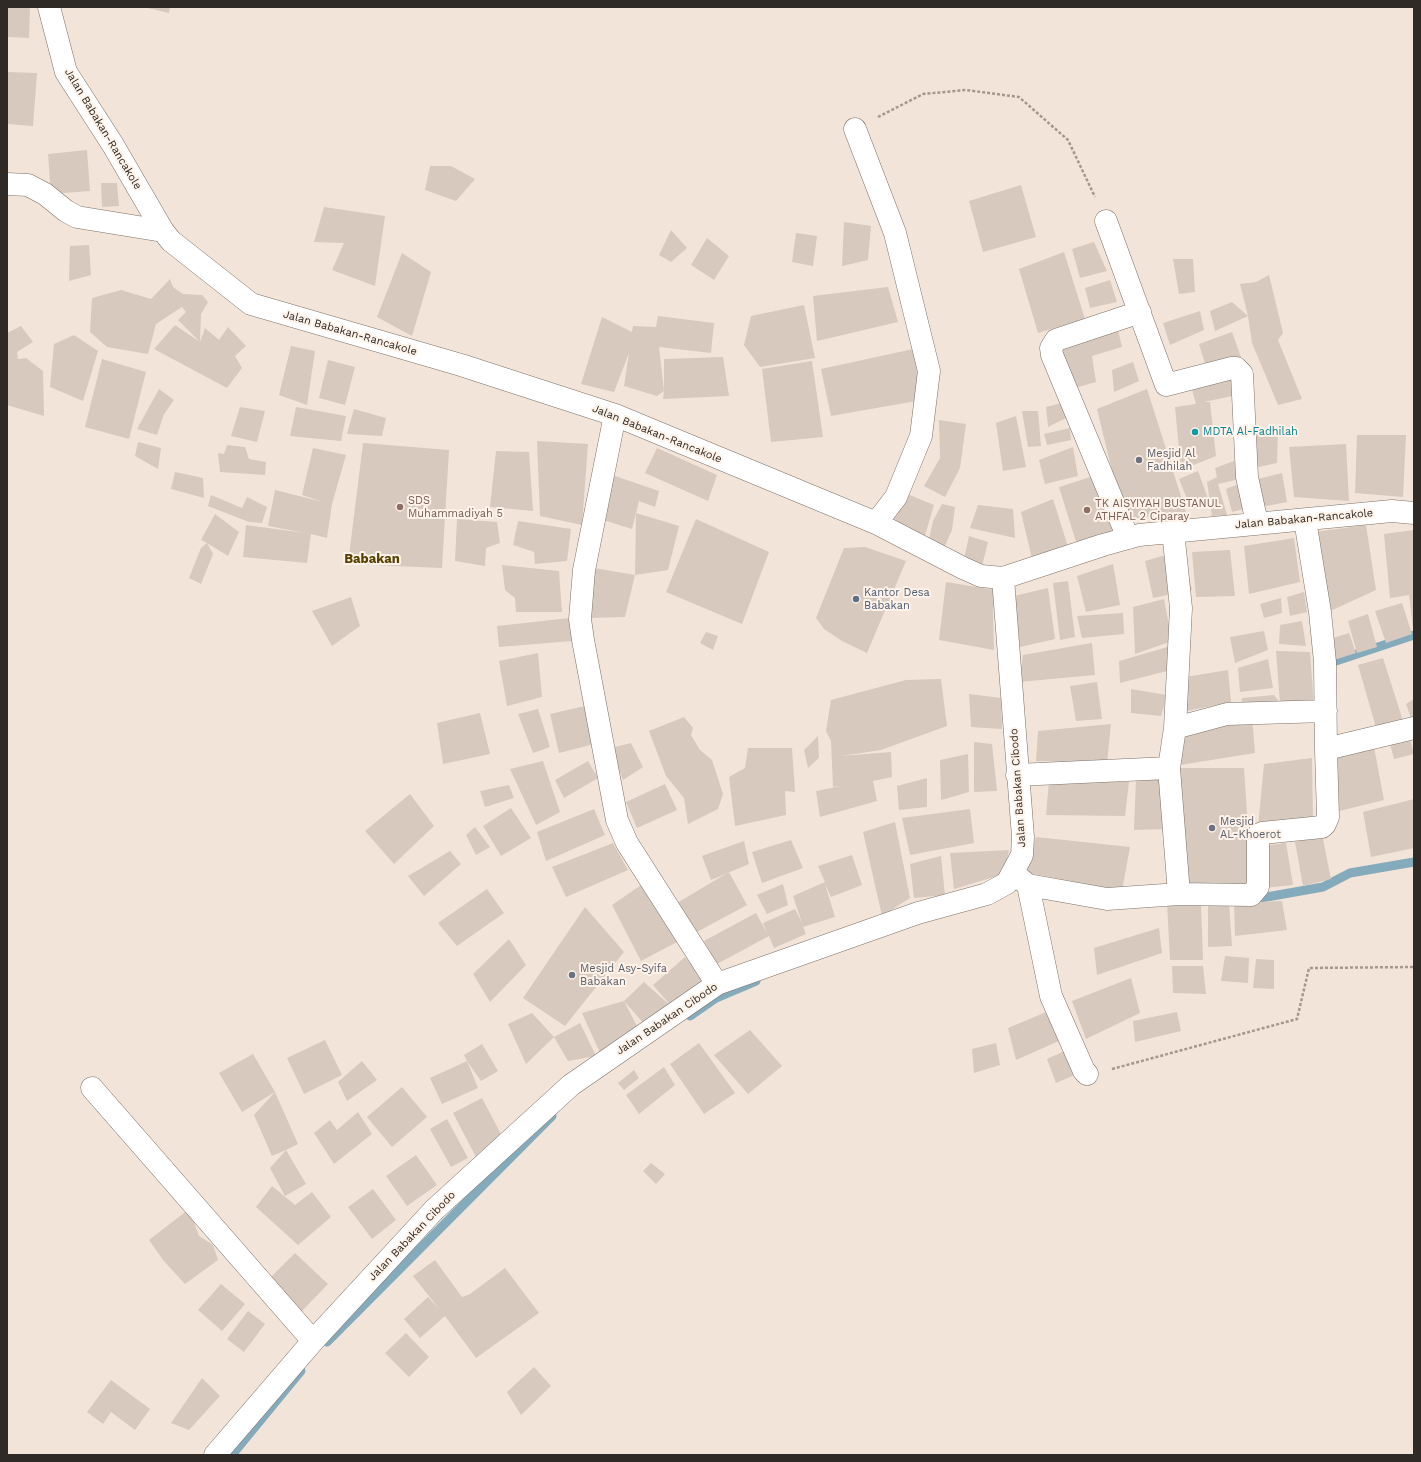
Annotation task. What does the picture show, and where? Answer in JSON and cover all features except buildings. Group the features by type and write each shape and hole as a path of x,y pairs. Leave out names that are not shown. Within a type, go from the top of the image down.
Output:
{"street":[{"name":"Jalan Babakan-Rancakole","path":"49,7 66,72 113,144 163,231 172,242 251,304 461,365 615,414 876,522 981,576 1003,578 1139,535 1392,511 1414,513"},
{"path":"855,129 895,234 929,371 922,436 896,497 876,522"},
{"path":"7,184 28,185 45,194 66,212 77,218 163,231"},
{"path":"1106,221 1166,385 1232,368 1239,370 1242,374 1247,477 1257,523"},
{"path":"1128,538 1052,355 1051,348 1056,340 1140,312"},
{"path":"615,414 584,570 580,619 585,648 617,820 627,843 717,984"},
{"path":"1087,1074 1084,1071 1051,996 1021,879 1107,899 1179,894 1251,895 1258,887 1256,839 1258,835 1262,832 1322,826 1325,824 1328,818 1326,662 1320,612 1305,520"},
{"path":"1173,531 1181,608 1175,728 1170,768 1179,894"},
{"name":"Jalan Babakan Cibodo","path":"215,1455 313,1341 434,1210 571,1085 717,984 918,913 987,894 1021,879 1023,836 1017,775 1003,578"},
{"path":"1175,728 1227,714 1326,711"},
{"path":"1326,750 1414,728"},
{"path":"1017,775 1170,768"},
{"path":"92,1088 313,1341"}],"path":[{"path":"855,129 923,94 966,90 1019,97 1068,140 1106,221"},
{"path":"1087,1074 1093,1074 1297,1019 1309,968 1414,966"}],"waterway":[{"path":"1327,667 1327,664 1414,635"},
{"path":"1252,898 1261,898 1323,887 1350,873 1414,862"},
{"path":"690,1016 716,998 756,981"},
{"path":"327,1342 552,1116"},
{"path":"232,1455 301,1371"}],"place":[{"name":"MDTA Al-Fadhilah","path":"1195,432"},
{"name":"Mesjid Al Fadhilah","path":"1139,460"},
{"name":"SDS Muhammadiyah 5","path":"400,507"},
{"name":"TK AISYIYAH BUSTANUL ATHFAL 2 Ciparay","path":"1087,510"},
{"name":"Kantor Desa Babakan","path":"856,599"},
{"name":"Mesjid AL-Khoerot","path":"1212,828"},
{"name":"Mesjid Asy-Syifa Babakan","path":"572,975"}],"district":[{"name":"Babakan","path":"372,559"}]}
